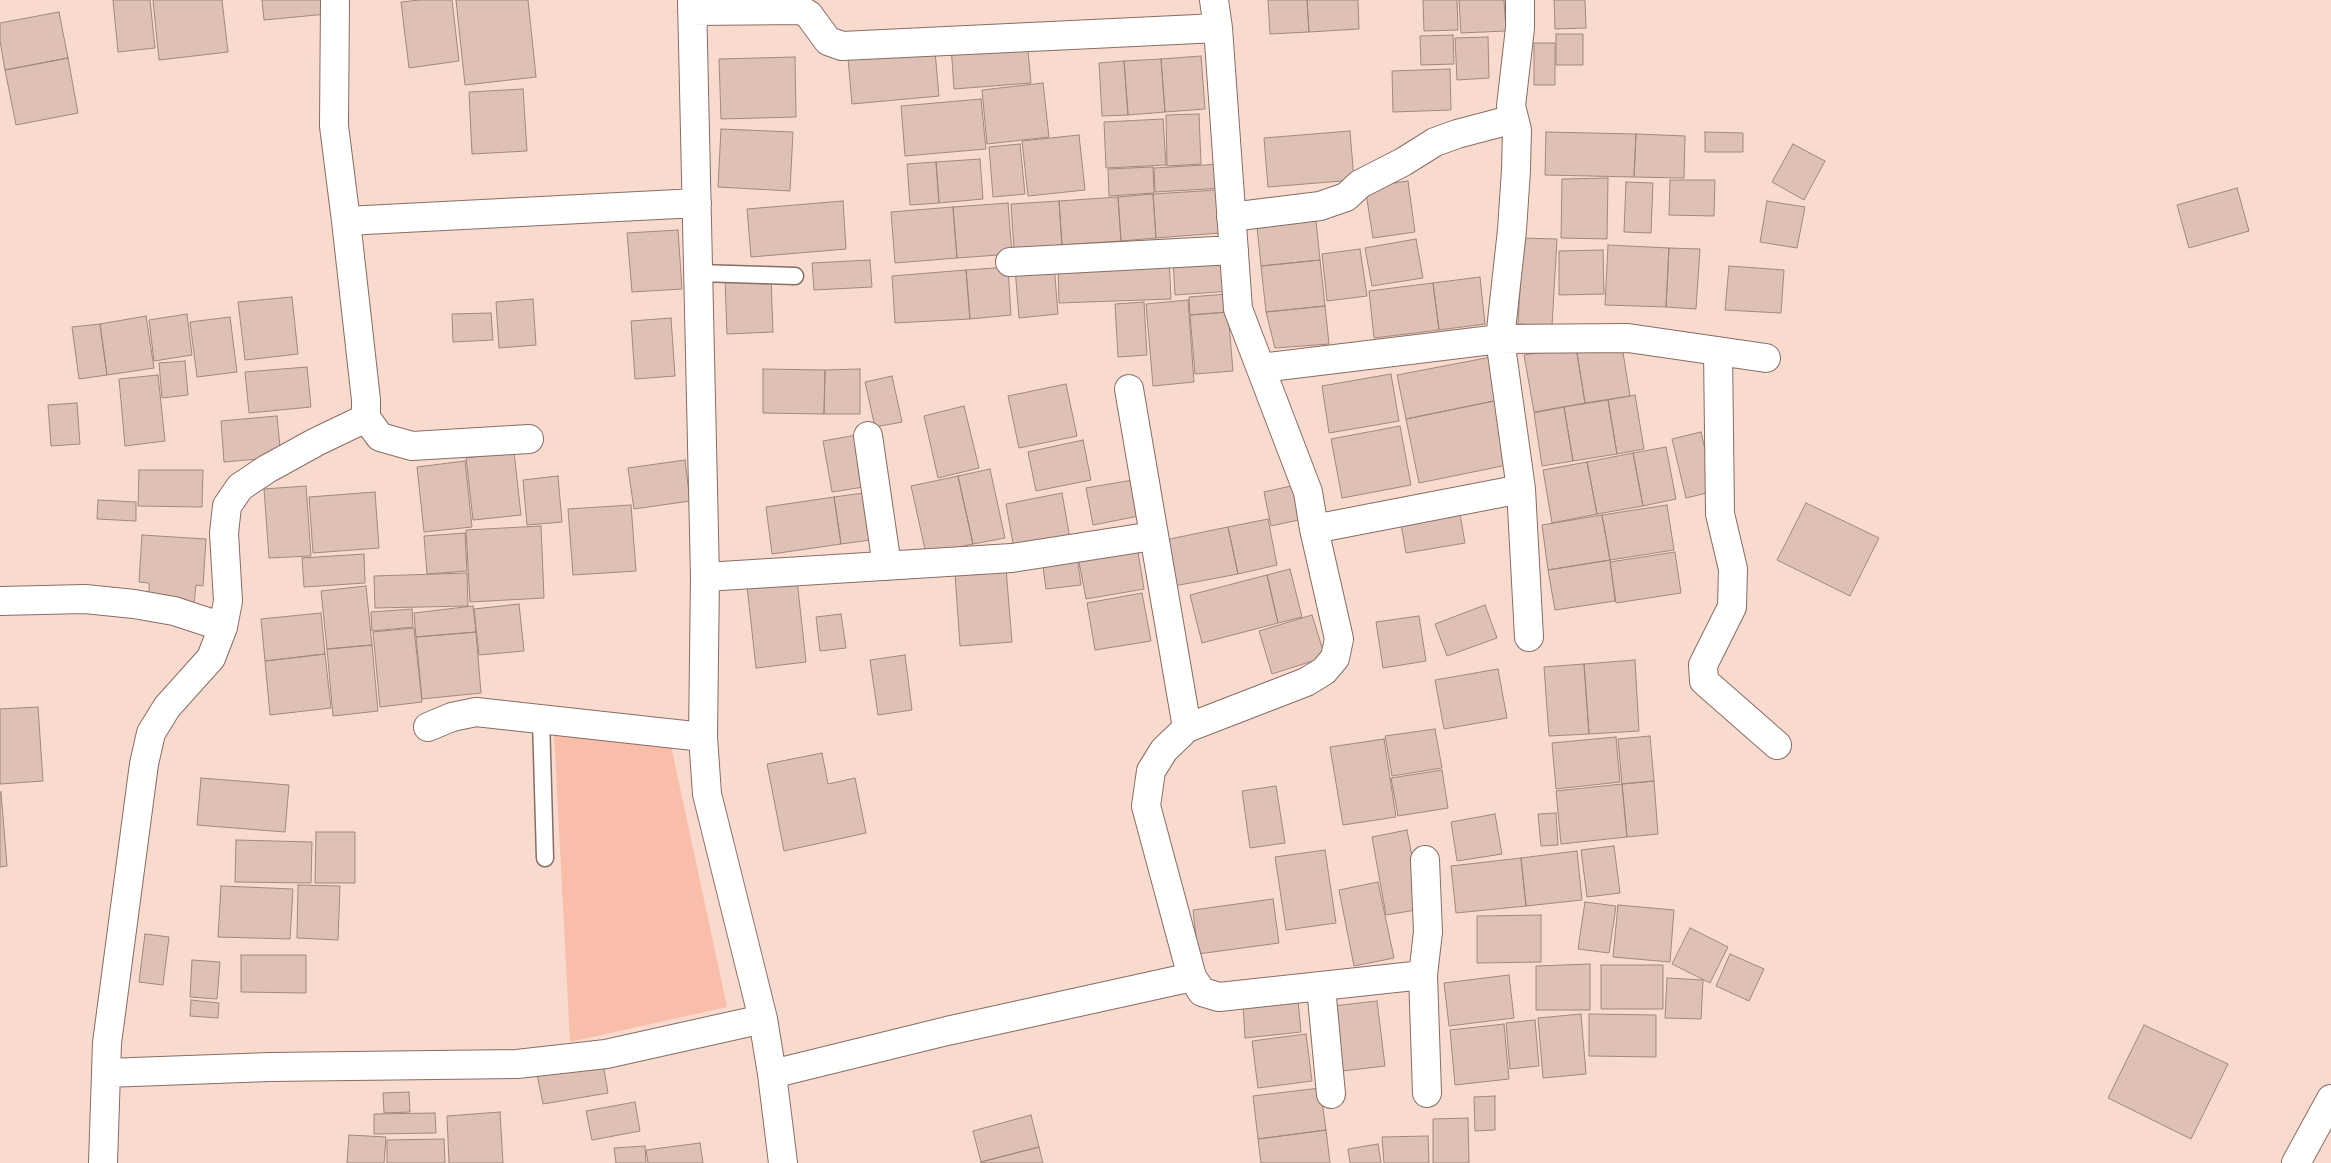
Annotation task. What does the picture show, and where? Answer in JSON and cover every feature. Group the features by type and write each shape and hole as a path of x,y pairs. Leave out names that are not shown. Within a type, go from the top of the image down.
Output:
{"street":[{"path":"335,0 334,126 366,400 366,418 380,437 412,446 529,439"},
{"path":"1214,0 1218,28 1238,308 1308,492 1314,529 1339,639 1335,658 1324,671 1306,682 1187,728 1164,750 1151,771 1146,806 1192,977 1202,992 1218,997 1423,975"},
{"path":"1520,0 1520,28 1511,106 1517,130 1516,170 1512,230 1500,339 1521,488 1530,638"},
{"path":"783,1163 763,1019 707,794 703,736 705,577 692,5 801,10 809,15 828,41 842,46 1218,28"},
{"path":"1231,217 1320,206 1346,197 1360,184 1403,162 1435,142 1457,134 1514,119"},
{"path":"346,221 698,203"},
{"path":"1010,262 1234,250"},
{"path":"1262,368 1500,339 1628,338 1766,358"},
{"path":"1718,352 1720,514 1733,569 1732,607 1703,665 1704,680 1777,745"},
{"path":"1128,389 1187,728"},
{"path":"103,1163 107,1042 124,905 151,732 166,707 211,658 223,627 228,601 224,533 227,506 240,487 267,469 316,442 366,418"},
{"path":"868,436 887,566"},
{"path":"1314,529 1521,488"},
{"path":"705,577 1012,558 1153,536"},
{"path":"0,601 85,599 134,604 174,611 223,627"},
{"path":"428,727 452,717 476,712 703,736"},
{"path":"1425,860 1428,932 1423,975 1427,1093"},
{"path":"772,1074 947,1031 1192,977"},
{"path":"1321,987 1331,1094"},
{"path":"106,1073 270,1067 517,1064 606,1054 763,1019"},
{"path":"2296,1163 2331,1099"}],"lane":[{"path":"699,273 795,276"},
{"path":"542,719 545,858"}],"shaded area":[{"path":"554,733 670,741 727,1007 570,1042"}],"building":[{"path":"113,0 150,0 155,48 118,52"},
{"path":"153,0 222,0 228,52 159,60"},
{"path":"262,0 326,0 327,14 264,20"},
{"path":"452,0 459,61 409,68 401,2"},
{"path":"456,0 528,0 536,77 465,85"},
{"path":"1268,0 1307,0 1309,32 1270,34"},
{"path":"1307,0 1358,0 1359,29 1309,32"},
{"path":"1423,0 1457,0 1458,30 1424,31"},
{"path":"1459,0 1504,0 1506,31 1461,33"},
{"path":"1554,0 1585,0 1586,28 1555,29"},
{"path":"59,12 68,58 5,70 0,41 0,23"},
{"path":"1556,34 1583,34 1583,65 1556,65"},
{"path":"1453,35 1454,64 1421,65 1420,36"},
{"path":"1488,37 1489,78 1457,80 1455,38"},
{"path":"1027,40 1031,83 954,89 951,45"},
{"path":"1534,43 1555,43 1555,85 1534,85"},
{"path":"935,51 939,96 852,104 848,58"},
{"path":"1201,56 1205,109 1165,112 1161,59"},
{"path":"795,57 796,117 721,119 719,59"},
{"path":"68,58 78,113 16,125 5,70"},
{"path":"1161,59 1165,112 1128,115 1124,61"},
{"path":"1124,61 1128,115 1102,116 1099,63"},
{"path":"1450,69 1451,110 1393,112 1392,71"},
{"path":"1043,83 1049,137 987,144 982,90"},
{"path":"523,89 527,151 472,154 469,92"},
{"path":"981,99 986,149 905,156 901,106"},
{"path":"1199,114 1201,164 1167,166 1166,115"},
{"path":"1163,119 1166,165 1106,168 1104,122"},
{"path":"721,129 793,132 790,191 718,187"},
{"path":"1350,131 1354,180 1268,187 1264,138"},
{"path":"1546,132 1636,134 1634,177 1545,175"},
{"path":"1705,132 1743,133 1743,152 1705,152"},
{"path":"1636,134 1685,136 1684,178 1634,177"},
{"path":"1079,135 1085,190 1028,196 1022,141"},
{"path":"1020,144 1025,194 993,197 989,147"},
{"path":"1793,144 1825,161 1804,200 1772,182"},
{"path":"980,159 983,199 939,203 936,162"},
{"path":"936,162 939,203 910,205 907,164"},
{"path":"1222,164 1223,188 1155,192 1154,168"},
{"path":"1153,167 1154,193 1109,196 1108,169"},
{"path":"1608,178 1607,239 1561,238 1562,179"},
{"path":"1670,180 1715,180 1714,216 1669,215"},
{"path":"1408,181 1415,232 1373,238 1365,187"},
{"path":"1626,182 1653,183 1651,233 1624,232"},
{"path":"2237,188 2249,231 2189,248 2177,205"},
{"path":"1217,190 1220,233 1156,238 1153,194"},
{"path":"1153,194 1156,238 1121,241 1118,197"},
{"path":"1118,197 1121,241 1062,245 1059,201"},
{"path":"843,201 846,249 751,257 747,209"},
{"path":"1059,201 1062,245 1014,249 1011,204"},
{"path":"1767,201 1805,207 1797,248 1760,242"},
{"path":"1008,203 1012,254 957,258 953,207"},
{"path":"953,207 957,258 895,263 891,212"},
{"path":"1316,220 1320,260 1261,266 1257,227"},
{"path":"678,230 682,289 632,292 627,233"},
{"path":"1523,238 1557,239 1552,326 1518,324"},
{"path":"1416,239 1423,278 1372,286 1365,248"},
{"path":"1608,245 1669,248 1666,307 1605,305"},
{"path":"1669,248 1700,249 1696,309 1666,307"},
{"path":"1360,249 1367,296 1327,301 1322,254"},
{"path":"1603,250 1604,294 1559,295 1559,251"},
{"path":"1229,256 1231,291 1175,295 1173,259"},
{"path":"1169,258 1171,299 1059,303 1058,262"},
{"path":"870,260 872,287 814,290 812,263"},
{"path":"1320,260 1325,306 1266,312 1261,266"},
{"path":"1054,264 1058,314 1019,318 1015,268"},
{"path":"1729,266 1784,270 1781,313 1725,310"},
{"path":"1008,267 1011,315 970,319 966,270"},
{"path":"966,270 970,319 895,323 892,276"},
{"path":"771,277 773,332 727,334 725,280"},
{"path":"1480,277 1485,324 1439,330 1433,283"},
{"path":"1433,283 1439,330 1374,338 1369,291"},
{"path":"1227,294 1228,312 1190,315 1189,297"},
{"path":"292,297 298,354 245,360 238,302"},
{"path":"533,299 536,345 499,348 496,302"},
{"path":"1188,300 1194,382 1153,386 1146,304"},
{"path":"1144,302 1147,355 1118,357 1115,304"},
{"path":"1325,306 1329,344 1275,348 1266,312"},
{"path":"1228,312 1233,371 1195,374 1190,315"},
{"path":"491,313 493,340 453,342 452,314"},
{"path":"187,314 192,355 154,361 149,320"},
{"path":"146,316 154,368 107,375 100,324"},
{"path":"230,317 237,372 197,377 190,322"},
{"path":"671,318 675,376 635,379 631,321"},
{"path":"100,324 107,375 79,379 72,327"},
{"path":"1621,340 1630,396 1585,403 1576,347"},
{"path":"1576,347 1585,403 1534,412 1524,355"},
{"path":"1491,357 1499,400 1406,419 1397,375"},
{"path":"185,361 188,395 162,398 159,363"},
{"path":"307,367 311,407 249,413 245,372"},
{"path":"763,369 825,370 824,414 763,413"},
{"path":"860,369 860,414 824,414 825,370"},
{"path":"1391,374 1399,421 1329,433 1322,386"},
{"path":"158,375 165,441 125,446 119,379"},
{"path":"892,376 902,422 875,427 865,382"},
{"path":"1066,384 1077,436 1019,448 1008,396"},
{"path":"1635,395 1644,449 1617,454 1608,400"},
{"path":"1499,400 1512,464 1419,483 1406,419"},
{"path":"1608,400 1617,454 1573,461 1564,407"},
{"path":"77,403 80,444 51,446 48,405"},
{"path":"964,406 979,468 938,478 924,416"},
{"path":"1564,407 1573,461 1542,466 1534,413"},
{"path":"277,416 281,457 224,462 221,421"},
{"path":"1400,426 1411,485 1342,498 1331,439"},
{"path":"1701,432 1715,491 1686,498 1672,439"},
{"path":"862,434 870,486 832,492 823,441"},
{"path":"1083,440 1091,480 1036,491 1028,452"},
{"path":"1666,447 1676,499 1643,506 1633,453"},
{"path":"514,452 521,515 473,520 466,458"},
{"path":"1633,453 1643,506 1597,514 1587,462"},
{"path":"685,460 690,501 634,509 628,468"},
{"path":"465,461 472,527 424,532 417,467"},
{"path":"1587,462 1597,514 1552,523 1543,470"},
{"path":"990,469 1005,538 973,544 958,476"},
{"path":"139,470 203,470 202,507 138,506"},
{"path":"558,476 562,522 527,525 523,480"},
{"path":"958,476 973,544 926,554 911,486"},
{"path":"1133,480 1139,516 1093,525 1086,488"},
{"path":"1300,484 1308,518 1271,526 1264,492"},
{"path":"306,486 311,556 269,558 264,489"},
{"path":"375,492 379,548 313,553 309,497"},
{"path":"871,492 878,539 841,544 834,497"},
{"path":"1062,493 1070,539 1014,549 1006,504"},
{"path":"834,497 841,544 772,554 766,507"},
{"path":"98,500 136,502 136,521 97,519"},
{"path":"1806,503 1879,538 1850,596 1777,560"},
{"path":"631,505 636,571 573,575 568,509"},
{"path":"1667,505 1674,550 1610,560 1602,515"},
{"path":"1460,514 1465,543 1406,553 1401,524"},
{"path":"1602,515 1610,560 1548,570 1542,525"},
{"path":"1268,519 1277,565 1238,574 1228,527"},
{"path":"541,526 544,598 470,602 466,530"},
{"path":"1228,527 1238,574 1174,586 1165,540"},
{"path":"465,533 467,571 427,574 424,536"},
{"path":"142,535 206,539 203,586 196,585 194,604 149,602 149,583 139,582"},
{"path":"1137,546 1144,589 1086,599 1078,557"},
{"path":"1675,552 1681,593 1616,603 1610,562"},
{"path":"364,554 365,583 304,587 302,558"},
{"path":"1077,555 1081,585 1046,589 1042,559"},
{"path":"1610,560 1615,601 1555,610 1548,570"},
{"path":"1006,569 1012,642 960,646 955,574"},
{"path":"1290,569 1302,617 1278,623 1267,575"},
{"path":"467,573 468,606 375,608 374,576"},
{"path":"1267,575 1278,623 1202,643 1190,595"},
{"path":"797,580 806,662 756,668 747,586"},
{"path":"366,586 372,645 327,649 321,591"},
{"path":"1142,593 1151,641 1095,650 1087,603"},
{"path":"519,604 524,651 479,655 474,609"},
{"path":"1485,605 1497,638 1447,656 1435,624"},
{"path":"473,606 476,632 416,637 414,613"},
{"path":"412,609 413,627 372,631 371,612"},
{"path":"321,613 325,654 265,661 261,619"},
{"path":"841,614 846,648 820,651 816,617"},
{"path":"1312,615 1325,657 1272,674 1259,631"},
{"path":"1419,616 1426,661 1383,668 1376,622"},
{"path":"414,628 422,702 380,707 373,632"},
{"path":"476,632 481,693 422,699 416,637"},
{"path":"372,645 378,711 333,716 327,649"},
{"path":"325,654 331,708 270,715 265,661"},
{"path":"905,655 912,710 878,715 870,660"},
{"path":"1635,660 1639,731 1589,734 1584,664"},
{"path":"1584,664 1589,734 1549,736 1544,667"},
{"path":"1498,669 1507,718 1444,729 1435,680"},
{"path":"38,707 43,781 0,784 0,709"},
{"path":"1435,729 1442,768 1392,776 1385,736"},
{"path":"1650,736 1654,781 1622,784 1618,739"},
{"path":"1616,737 1620,782 1556,789 1552,743"},
{"path":"1384,739 1396,817 1343,825 1330,747"},
{"path":"822,753 828,784 855,778 866,833 784,851 767,764"},
{"path":"1442,770 1448,808 1398,816 1391,778"},
{"path":"201,778 289,785 285,832 197,825"},
{"path":"1654,781 1658,834 1627,837 1622,784"},
{"path":"1622,784 1627,837 1561,844 1556,791"},
{"path":"1276,786 1285,843 1250,848 1242,791"},
{"path":"0,792 7,866 0,867"},
{"path":"1556,813 1558,845 1541,846 1538,814"},
{"path":"1495,814 1502,854 1457,861 1451,822"},
{"path":"1407,830 1422,909 1386,915 1372,837"},
{"path":"316,832 355,832 355,883 315,883"},
{"path":"236,840 312,842 311,883 235,882"},
{"path":"1614,846 1620,893 1587,897 1581,850"},
{"path":"1325,850 1336,923 1286,930 1275,857"},
{"path":"1577,851 1582,900 1526,906 1521,858"},
{"path":"1521,858 1526,906 1456,913 1451,866"},
{"path":"1378,882 1394,958 1354,966 1339,890"},
{"path":"298,885 340,886 338,940 297,938"},
{"path":"221,886 293,889 290,939 218,937"},
{"path":"1273,899 1279,943 1198,954 1193,910"},
{"path":"1585,902 1616,906 1609,953 1578,949"},
{"path":"1618,905 1674,910 1670,962 1613,957"},
{"path":"1541,915 1541,962 1477,963 1477,916"},
{"path":"1690,928 1728,947 1710,983 1672,964"},
{"path":"145,934 169,937 163,985 139,982"},
{"path":"1730,954 1764,969 1749,1001 1716,986"},
{"path":"241,955 306,955 306,993 241,992"},
{"path":"192,960 220,962 217,999 190,997"},
{"path":"1590,964 1590,1010 1536,1010 1536,966"},
{"path":"1601,965 1663,965 1663,1009 1601,1009"},
{"path":"1509,975 1514,1018 1449,1026 1444,983"},
{"path":"1667,978 1703,980 1701,1019 1665,1018"},
{"path":"191,1000 219,1003 218,1018 190,1016"},
{"path":"1298,1000 1301,1032 1245,1038 1243,1006"},
{"path":"1377,1001 1385,1066 1342,1071 1333,1006"},
{"path":"1581,1014 1586,1074 1543,1078 1538,1018"},
{"path":"1589,1014 1656,1015 1656,1057 1589,1056"},
{"path":"1535,1020 1539,1066 1510,1069 1506,1023"},
{"path":"1504,1024 1509,1079 1455,1085 1450,1030"},
{"path":"2144,1025 2228,1064 2191,1139 2108,1098"},
{"path":"1306,1034 1312,1081 1258,1088 1252,1041"},
{"path":"603,1063 608,1093 543,1104 537,1074"},
{"path":"1320,1088 1326,1130 1258,1139 1253,1096"},
{"path":"409,1092 410,1112 384,1113 383,1093"},
{"path":"1495,1096 1495,1130 1475,1131 1474,1097"},
{"path":"635,1102 640,1131 592,1140 586,1111"},
{"path":"500,1112 503,1163 449,1163 447,1116"},
{"path":"435,1113 436,1133 374,1134 374,1114"},
{"path":"1031,1115 1039,1147 981,1162 973,1131"},
{"path":"1468,1118 1469,1163 1433,1163 1433,1119"},
{"path":"1326,1130 1330,1163 1261,1163 1258,1139"},
{"path":"349,1135 386,1137 384,1163 347,1163"},
{"path":"1428,1136 1429,1163 1384,1163 1382,1137"},
{"path":"444,1139 445,1163 387,1163 387,1140"},
{"path":"700,1143 703,1163 648,1163 646,1150"},
{"path":"1378,1144 1381,1163 1350,1163 1348,1149"},
{"path":"645,1146 646,1163 616,1163 614,1148"},
{"path":"1039,1147 1043,1163 981,1163 981,1162"}]}
